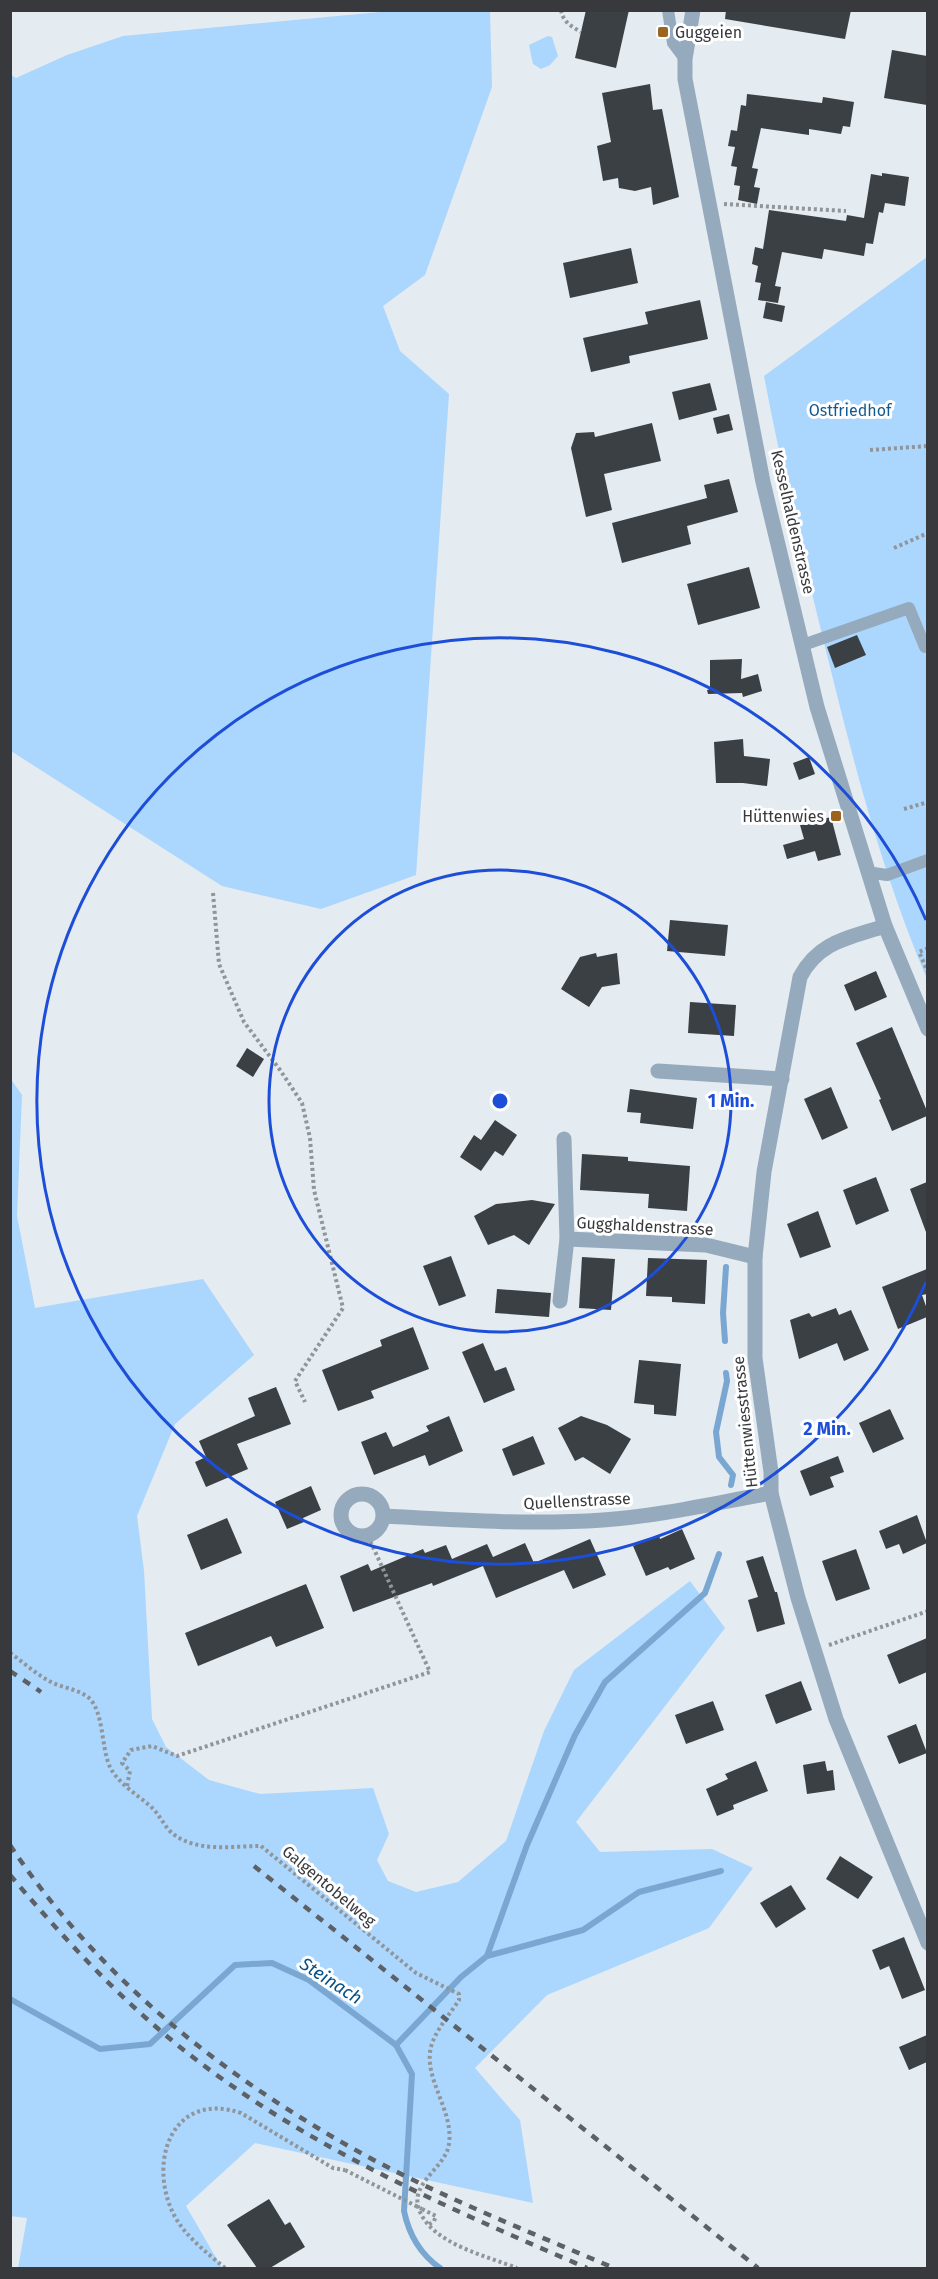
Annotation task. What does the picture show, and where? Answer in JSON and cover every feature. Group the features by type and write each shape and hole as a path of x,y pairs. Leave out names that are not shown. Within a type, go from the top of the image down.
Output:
{"street":[{"name":"Kesselhaldenstrasse","path":"693,10 685,59 685,79 764,482 817,707 885,926 927,1029"},
{"name":"Hüttenwiesstrasse","path":"885,926 822,950 809,961 800,977 764,1172 755,1257 755,1358 771,1472 771,1493 798,1598 836,1719 927,1943"},
{"path":"658,1071 782,1079"},
{"path":"560,1301 567,1239 564,1139"},
{"name":"Gugghaldenstrasse","path":"567,1239 706,1245 755,1257"},
{"name":"Quellenstrasse","path":"384,1516 509,1522 603,1520 670,1512 771,1493"},
{"path":"356,1495 370,1495 380,1503 384,1516 379,1528 368,1536 354,1535 345,1527 341,1515 345,1502 356,1495"}],"lane":[{"path":"668,10 673,43 685,59"},
{"path":"803,645 909,608 927,649"},
{"path":"867,872 886,875 927,860"}],"path":[{"path":"561,10 569,26 581,32"},
{"path":"720,204 846,211"},
{"path":"870,450 927,446"},
{"path":"894,548 927,533"},
{"path":"904,809 927,802"},
{"path":"213,893 219,964 244,1022 302,1103 310,1138 314,1190 343,1308 296,1381 305,1402"},
{"path":"927,948 919,952 927,972"},
{"path":"127,1786 130,1771 122,1763 131,1750 152,1746 177,1756 430,1672 368,1536"},
{"path":"825,1646 927,1611"},
{"name":"Galgentobelweg","path":"10,1653 50,1682 89,1699 96,1710 110,1767 127,1786 155,1810 171,1832 180,1839 219,1848 261,1846 416,1973 459,1994 459,2000 431,2044 428,2062 441,2096 450,2133 449,2146 443,2159 428,2175 417,2200 420,2213 428,2225"},
{"path":"225,2268 185,2231 174,2215 163,2177 163,2156 170,2136 182,2121 211,2108 230,2109 240,2113 333,2168 345,2170 436,2216 434,2221 428,2225 433,2231 454,2243 517,2268"}],"green space":[{"path":"402,10 490,11 492,87 425,275 383,306 400,351 449,394 416,875 321,909 222,886 11,751 11,75 16,78 67,55 123,36"},
{"path":"548,36 552,37 558,56 550,65 541,69 533,64 529,45"},
{"name":"Ostfriedhof","path":"927,257 927,979 883,861 838,700 802,553 764,376"},
{"path":"10,1078 22,1095 17,1216 35,1308 203,1279 254,1355 175,1424 137,1516 144,1571 152,1719 166,1747 209,1780 260,1794 373,1788 389,1834 377,1860 388,1881 416,1892 458,1882 506,1841 544,1731 574,1670 690,1581 725,1628 576,1822 600,1852 712,1849 753,1868 709,1928 547,1995 475,2068 520,2120 533,2203 255,2143 186,2206 222,2268 18,2268 27,2218 10,2216"}],"building":[{"path":"586,10 629,10 616,68 575,58"},
{"path":"726,10 851,10 845,39 725,19"},
{"path":"892,50 927,56 927,105 884,98"},
{"path":"650,84 653,110 662,109 679,197 653,205 651,187 635,191 619,188 618,178 603,181 597,146 611,142 602,93"},
{"path":"747,94 822,103 823,97 854,102 850,127 843,126 841,134 809,129 809,135 761,128 752,168 758,169 754,187 760,188 757,204 738,200 740,186 734,185 737,167 731,166 735,147 728,146 731,130 737,131 741,105 746,106"},
{"path":"882,173 909,177 905,206 885,203 883,213 879,212 873,244 866,243 864,256 824,249 822,259 782,252 775,286 781,287 778,303 758,300 761,283 755,282 758,266 752,264 755,247 763,249 769,210 846,221 847,215 864,218 871,174 882,176"},
{"path":"631,248 638,283 570,298 563,263"},
{"path":"700,300 708,339 629,356 630,363 591,372 583,338 648,324 645,312"},
{"path":"766,302 785,306 782,322 763,318"},
{"path":"710,383 717,410 679,420 672,392"},
{"path":"729,414 733,430 717,434 713,418"},
{"path":"652,423 661,461 604,474 612,510 586,517 571,448 576,433 594,432 595,437"},
{"path":"729,479 738,512 687,526 691,544 622,563 612,523 707,498 704,485"},
{"path":"749,567 760,608 698,625 687,584"},
{"path":"857,635 866,655 835,668 827,647"},
{"path":"742,659 741,679 758,674 762,691 743,697 742,693 708,694 710,660"},
{"path":"743,739 744,756 770,759 767,786 716,783 714,742"},
{"path":"809,757 815,774 799,780 793,763"},
{"path":"831,817 841,855 818,861 815,851 787,859 783,845 804,839 800,825"},
{"path":"670,920 728,925 725,956 667,951"},
{"path":"596,953 597,957 617,953 620,984 602,987 589,1007 561,989 580,957"},
{"path":"876,971 887,997 855,1011 844,985"},
{"path":"690,1002 736,1005 734,1036 688,1033"},
{"path":"892,1027 927,1111 927,1116 892,1131 879,1100 881,1099 856,1043"},
{"path":"247,1048 264,1059 253,1077 236,1066"},
{"path":"831,1087 848,1128 822,1140 804,1099"},
{"path":"630,1089 697,1098 693,1129 640,1123 641,1113 627,1112"},
{"path":"495,1120 517,1135 503,1156 495,1151 481,1171 460,1157 474,1135 481,1140"},
{"path":"582,1154 628,1157 628,1161 690,1166 687,1211 648,1208 649,1194 580,1190"},
{"path":"876,1177 889,1211 856,1225 843,1190"},
{"path":"927,1182 927,1231 926,1232 910,1189"},
{"path":"532,1200 555,1204 529,1245 514,1235 488,1245 474,1216 496,1204"},
{"path":"818,1211 831,1247 800,1258 787,1224"},
{"path":"451,1256 466,1296 439,1306 423,1266"},
{"path":"582,1257 615,1259 611,1310 579,1308"},
{"path":"648,1258 707,1260 705,1304 672,1302 672,1297 646,1296"},
{"path":"927,1269 927,1294 922,1295 927,1317 898,1329 882,1287"},
{"path":"497,1289 551,1293 549,1317 495,1313"},
{"path":"836,1308 839,1315 851,1310 869,1350 844,1361 837,1343 799,1359 790,1320 809,1313 812,1317"},
{"path":"413,1327 429,1369 371,1391 374,1398 338,1411 322,1370 382,1346 380,1340"},
{"path":"483,1343 495,1371 506,1367 515,1390 484,1403 462,1352"},
{"path":"639,1360 681,1364 676,1416 654,1414 654,1405 634,1403"},
{"path":"276,1387 291,1424 237,1444 248,1469 206,1487 195,1462 206,1457 199,1441 255,1416 248,1398"},
{"path":"890,1409 904,1439 873,1453 859,1423"},
{"path":"449,1416 463,1451 429,1466 425,1455 374,1475 361,1442 386,1432 393,1447 429,1431 426,1426"},
{"path":"581,1416 607,1425 631,1439 610,1474 583,1457 575,1461 558,1428"},
{"path":"533,1436 545,1464 513,1476 502,1449"},
{"path":"838,1456 844,1472 830,1477 834,1487 810,1496 800,1471"},
{"path":"311,1486 321,1510 303,1518 304,1522 287,1529 275,1502"},
{"path":"917,1515 927,1543 903,1554 899,1544 886,1549 879,1531"},
{"path":"227,1518 242,1553 201,1570 187,1535"},
{"path":"682,1529 695,1559 670,1570 668,1567 646,1576 633,1546 659,1535 660,1539"},
{"path":"590,1539 606,1575 573,1589 564,1570 496,1598 483,1566 433,1586 432,1583 353,1612 340,1576 368,1564 371,1571 423,1549 425,1553 446,1545 452,1559 487,1544 493,1557 525,1543 534,1563"},
{"path":"856,1549 870,1589 836,1601 822,1561"},
{"path":"763,1556 775,1592 777,1592 785,1624 757,1632 748,1600 758,1597 746,1561"},
{"path":"306,1584 324,1628 276,1647 271,1636 198,1666 185,1633"},
{"path":"927,1638 927,1672 899,1684 887,1655"},
{"path":"801,1681 812,1710 776,1724 765,1695"},
{"path":"713,1701 724,1730 686,1744 675,1715"},
{"path":"916,1724 927,1753 899,1764 887,1736"},
{"path":"756,1761 768,1791 733,1805 734,1809 717,1816 706,1789 728,1779 725,1774"},
{"path":"825,1761 827,1771 833,1770 835,1790 807,1794 803,1765"},
{"path":"840,1856 873,1877 858,1899 826,1879"},
{"path":"791,1885 806,1909 776,1928 760,1903"},
{"path":"904,1937 925,1990 902,1999 889,1966 880,1970 872,1950"},
{"path":"927,2035 927,2062 909,2070 899,2047"},
{"path":"269,2199 285,2225 290,2222 305,2247 270,2268 257,2268 227,2225"}],"waterway":[{"path":"725,1341 723,1313 726,1267"},
{"path":"726,1373 727,1381 716,1432 719,1457 733,1475 731,1485"},
{"path":"396,2045 461,1977 487,1956 527,1845 575,1735 605,1682 705,1593 719,1554"},
{"path":"487,1956 583,1930 639,1892 721,1871"},
{"name":"Steinach","path":"10,1999 100,2049 150,2044 235,1965 272,1963 309,1980 396,2045 412,2074 404,2211 416,2243 440,2268"}],"railway":[{"path":"10,1671 41,1692"},
{"path":"10,1845 84,1940 126,1983 171,2024 267,2096 370,2158 430,2188 614,2268"},
{"path":"254,1866 758,2268"},
{"path":"10,1875 75,1948 144,2017 239,2091 286,2121 384,2175 434,2200 587,2268"}],"place":[{"name":"Guggeien","path":"663,32"},
{"name":"Hüttenwies","path":"836,816"}]}
